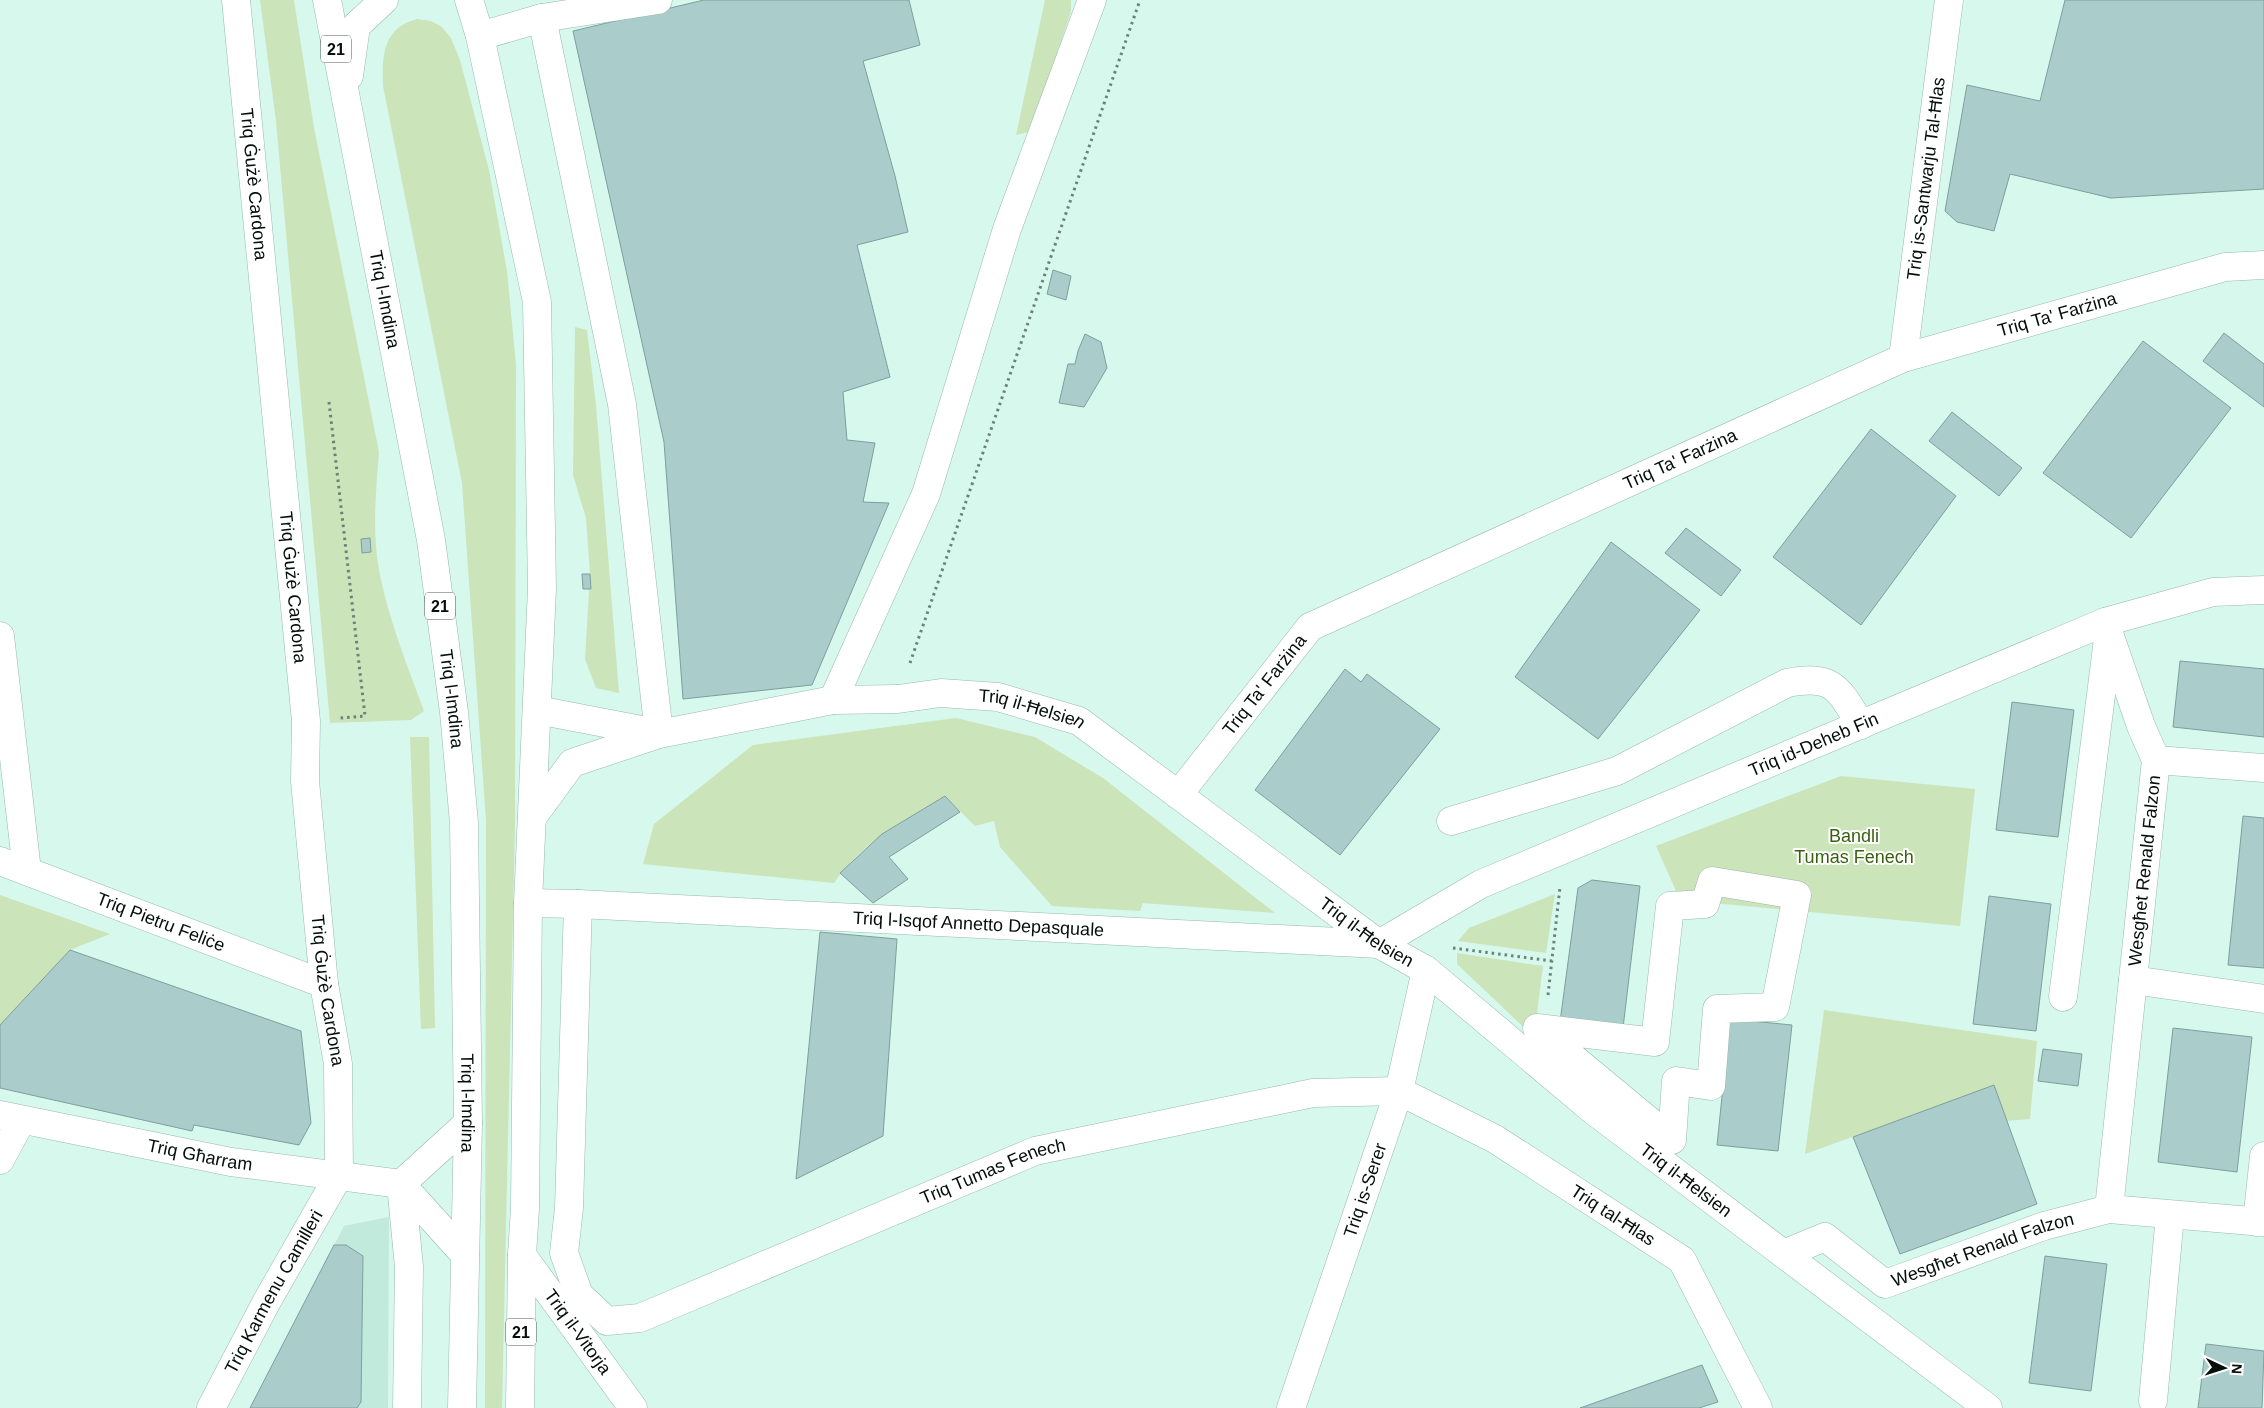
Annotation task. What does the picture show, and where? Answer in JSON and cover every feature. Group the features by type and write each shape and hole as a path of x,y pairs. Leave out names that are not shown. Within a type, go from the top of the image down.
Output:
{"main road":[{"name":"Triq Ġużè Cardona","path":"236,0 306,721 306,781 324,984 338,1064 339,1176"},
{"name":"Triq l-Imdina","path":"327,0 431,540 454,712 464,823 468,1123 462,1408"},
{"path":"346,98 356,26 384,0"},
{"name":"21","path":"469,0 480,36 537,302 542,588 528,903 525,1208 522,1255 520,1408"},
{"path":"480,36 542,18 658,0"},
{"path":"833,700 926,494 1007,230 1092,0"},
{"name":"Triq is-Santwarju Tal-Ħlas","path":"1903,358 1949,0"},
{"path":"542,18 622,404 658,734"},
{"name":"Triq Ta' Farżina","path":"1178,795 1310,627 1903,358 2225,267 2264,265"},
{"name":"Triq id-Deheb Fin","path":"1380,944 1481,884 1860,725 2107,627 2213,592 2264,590"},
{"path":"2063,997 2107,627"},
{"name":"Wesgħet Renald Falzon","path":"2107,627 2140,726 2156,760 2109,1209"},
{"path":"0,636 27,871"},
{"path":"1452,821 1617,771 1787,683 1809,678 1826,681 1841,694 1860,725"},
{"name":"Triq il-Ħelsien","path":"532,818 572,763 658,734 833,700 898,699 941,693 998,697 1079,721 1380,944 1426,970 1594,1111 1988,1408"},
{"name":"Triq il-Ħelsien","path":"537,710 658,734"},
{"name":"Wesgħet Renald Falzon","path":"2156,760 2264,768"},
{"name":"Triq Pietru Feliċe","path":"0,861 324,984"},
{"path":"1712,881 1797,895 1775,1007 1716,1009 1711,1086 1676,1081 1672,1140 1537,1028 1544,1029 1655,1042 1670,906 1705,904 1712,881"},
{"name":"Triq l-Isqof Annetto Depasquale","path":"528,903 1380,944"},
{"name":"Triq Tumas Fenech","path":"578,904 569,1208 564,1253 579,1296 607,1321 640,1318 1036,1152 1313,1092 1399,1091"},
{"name":"Triq is-Serer","path":"1291,1408 1399,1091 1426,970"},
{"name":"Wesgħet Renald Falzon","path":"2133,980 2264,999"},
{"path":"1594,1111 1608,1087"},
{"name":"Triq tal-Ħlas","path":"1399,1091 1495,1139 1682,1260 1758,1408"},
{"path":"0,1160 11,1118"},
{"name":"Triq Għarram","path":"11,1118 231,1162 401,1184"},
{"path":"401,1184 468,1123"},
{"path":"2260,1222 2264,1156"},
{"name":"Triq Karmenu Camilleri","path":"211,1408 267,1302 339,1176"},
{"path":"401,1184 465,1256"},
{"path":"401,1184 409,1267 407,1408"},
{"name":"Wesgħet Renald Falzon","path":"1786,1254 1825,1237 1885,1284 2044,1226 2109,1209 2260,1222"},
{"path":"2153,1401 2170,1215"},
{"name":"Triq il-Vitorja","path":"522,1255 633,1408"}],"path":[{"path":"898,699 1140,0"},
{"path":"306,721 365,716 329,402"},
{"path":"1544,1029 1560,886"},
{"path":"1453,948 1552,961"}],"shaded area":[{"path":"389,1217 388,1408 250,1408 344,1226"}],"green space":[{"path":"260,0 294,0 314,128 379,452 375,526 379,570 393,624 424,711 411,720 330,723 276,121"},
{"path":"1045,0 1071,0 1071,11 1032,131 1016,135"},
{"path":"417,19 431,21 442,27 451,38 460,60 489,170 507,271 516,365 515,825 502,1408 485,1408 486,821 462,483 383,86 384,54 391,36 406,23"},
{"path":"575,327 587,330 596,405 619,693 596,688 585,659 590,574 586,518 573,475"},
{"path":"956,718 1035,737 1103,778 1275,913 1143,903 1140,911 1052,906 1000,847 994,821 975,826 945,796 870,844 834,883 643,864 654,824 753,745"},
{"path":"410,737 429,737 435,1028 421,1029"},
{"name":"Bandli Tumas Fenech","path":"1841,776 1975,789 1960,926 1680,900 1656,846"},
{"path":"1555,894 1546,953 1458,941 1469,928"},
{"path":"0,895 110,934 70,950 0,1025"},
{"path":"1457,953 1543,966 1534,1037 1457,964"},
{"path":"1824,1010 2037,1041 2030,1119 2006,1121 1993,1086 1805,1154"}],"building":[{"path":"704,0 909,0 920,45 863,61 895,176 908,232 857,245 890,377 843,392 847,440 875,443 863,502 889,503 812,685 683,699 664,442 573,31"},
{"path":"2065,0 2264,0 2264,189 2111,198 2010,174 1994,231 1957,222 1945,211 1967,85 2040,101"},
{"path":"1053,270 1071,276 1066,300 1047,294"},
{"path":"2224,333 2264,364 2264,407 2203,361"},
{"path":"1085,334 1101,342 1107,368 1084,407 1059,403 1068,364 1075,364"},
{"path":"2143,341 2231,408 2131,538 2043,473"},
{"path":"1952,412 2022,468 1999,496 1929,441"},
{"path":"1871,429 1956,496 1861,625 1773,557"},
{"path":"1686,528 1741,570 1721,596 1665,553"},
{"path":"370,538 371,552 362,553 361,539"},
{"path":"1611,542 1700,610 1598,739 1515,677"},
{"path":"582,574 590,574 591,589 583,589"},
{"path":"2180,661 2264,669 2264,737 2173,727"},
{"path":"1345,669 1361,682 1367,674 1440,729 1340,855 1255,790"},
{"path":"2012,702 2074,710 2058,837 1996,830"},
{"path":"945,796 960,812 889,857 908,879 873,903 840,873 882,834"},
{"path":"2243,816 2264,818 2264,968 2228,965"},
{"path":"1592,880 1640,886 1623,1028 1560,1022 1578,888"},
{"path":"1989,896 2051,904 2036,1031 1973,1024"},
{"path":"820,932 897,939 883,1136 796,1179"},
{"path":"70,950 301,1031 311,1123 299,1145 194,1125 192,1131 0,1088 0,1025"},
{"path":"1730,1019 1792,1025 1778,1151 1717,1145"},
{"path":"2173,1028 2252,1037 2237,1172 2158,1162"},
{"path":"2043,1049 2082,1054 2078,1086 2038,1081"},
{"path":"1994,1085 2037,1204 1900,1254 1853,1137"},
{"path":"334,1245 346,1245 363,1256 361,1402 357,1408 250,1408"},
{"path":"2045,1256 2107,1264 2091,1391 2029,1383"},
{"path":"2206,1344 2264,1351 2262,1408 2198,1408"},
{"path":"1702,1365 1718,1402 1699,1408 1580,1408"}]}
